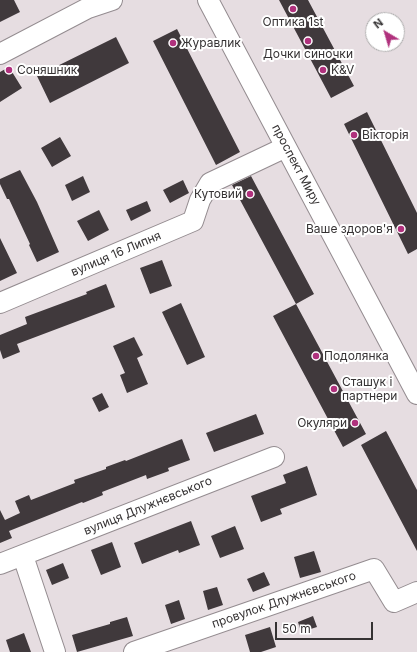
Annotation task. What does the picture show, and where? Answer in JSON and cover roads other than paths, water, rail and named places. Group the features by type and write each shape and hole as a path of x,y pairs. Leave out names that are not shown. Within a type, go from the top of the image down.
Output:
{"street":[{"path":"0,54 88,8 112,0"},
{"name":"проспект Миру","path":"208,0 417,394"},
{"name":"вулиця 16 Липня","path":"0,303 193,221 200,200 210,183 286,147"},
{"name":"вулиця Длужнєвського","path":"0,564 274,457"},
{"path":"23,556 55,652"},
{"name":"провулок Длужнєвського","path":"134,652 374,570 394,602 417,592"}],"place":[{"name":"Оптика 1st","path":"293,9"},
{"name":"Дочки синочки","path":"308,41"},
{"name":"Журавлик","path":"173,43"},
{"name":"Соняшник","path":"9,70"},
{"name":"K&V","path":"323,70"},
{"name":"Вікторія","path":"354,135"},
{"name":"Кутовий","path":"250,194"},
{"name":"Ваше здоров'я","path":"401,229"},
{"name":"Подолянка","path":"316,356"},
{"name":"Сташук і партнери","path":"334,389"},
{"name":"Окуляри","path":"355,423"}]}
